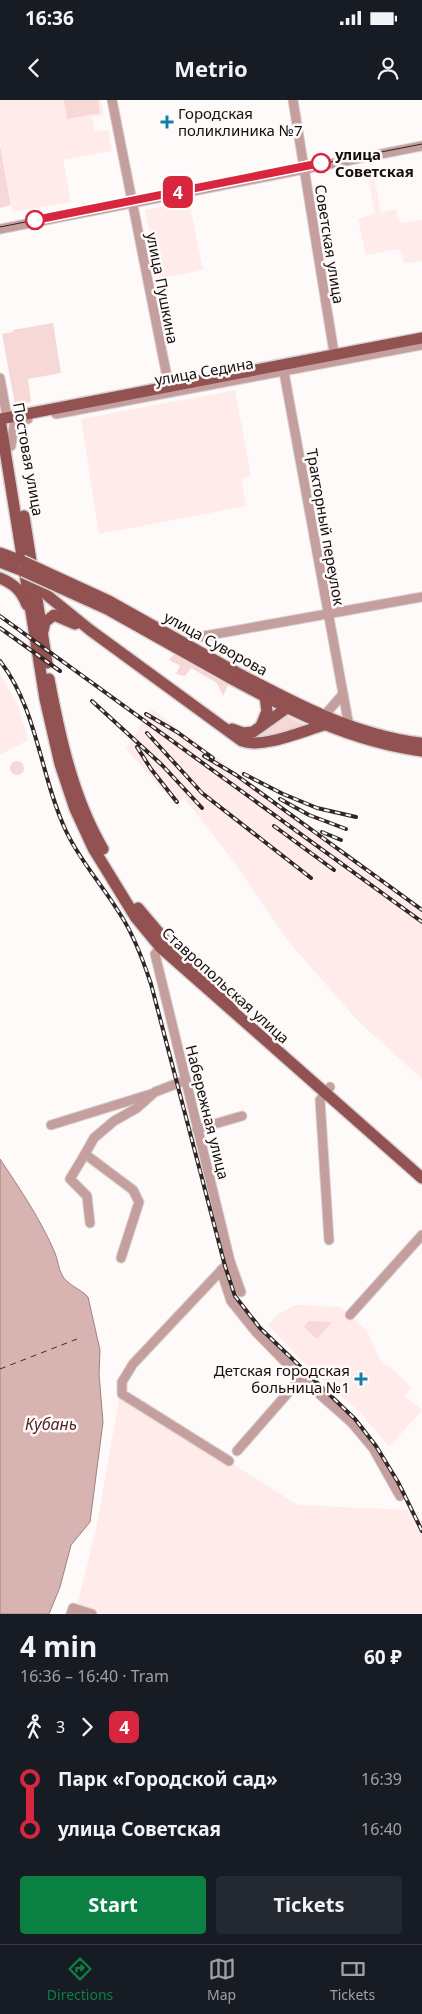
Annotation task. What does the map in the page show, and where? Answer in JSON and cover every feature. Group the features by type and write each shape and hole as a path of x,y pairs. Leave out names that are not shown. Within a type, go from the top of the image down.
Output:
{"main road":[{"name":"улица Седина","path":"3,418 284,368 422,338"},
{"name":"Постовая улица","path":"3,418 11,446 30,545"},
{"name":"Постовая улица","path":"3,418 8,468 25,568"},
{"path":"0,458 8,468"},
{"name":"Ставропольская улица","path":"30,545 43,638 60,730 72,775 103,850 163,944"},
{"name":"улица Суворова","path":"0,553 90,592 232,675 265,697 394,747 422,751"},
{"name":"улица Суворова","path":"0,562 107,609 290,706"},
{"name":"Ставропольская улица","path":"25,568 32,620 52,732 75,809 105,869 136,918 422,1178"},
{"path":"0,578 16,586 21,592 32,620"},
{"path":"36,582 43,591 90,630 216,722 252,738 271,740 324,721"},
{"path":"43,638 45,622 54,616 90,630"},
{"path":"252,738 261,726 267,711 265,697"},
{"path":"261,726 290,706"},
{"name":"улица Суворова","path":"348,730 422,743"},
{"name":"Ставропольская улица","path":"327,1090 422,1168"}],"street":[{"name":"улица Пушкина","path":"112,100 169,389"},
{"name":"Советская улица","path":"293,100 335,358"},
{"path":"0,229 422,146"},
{"name":"улица Седина","path":"335,358 422,345"},
{"name":"Тракторный переулок","path":"284,368 348,730"},
{"name":"Постовая улица","path":"0,378 3,418"},
{"name":"улица Седина","path":"11,446 13,428 18,421 169,389"},
{"path":"199,637 422,598"},
{"path":"324,721 342,694"},
{"name":"Набережная улица","path":"163,944 154,954 230,1261 241,1292"},
{"path":"51,1125 156,1092 186,1080"},
{"path":"327,1090 320,1100 329,1240"},
{"path":"90,1223 87,1196 70,1179 94,1138 114,1121 137,1108 156,1092"},
{"path":"198,1129 242,1116"},
{"path":"86,1154 133,1190 139,1202 121,1258"},
{"path":"350,1315 422,1235"},
{"path":"229,1461 122,1394 122,1382 133,1364 230,1261"},
{"path":"221,1270 231,1301 256,1332 301,1378 352,1423 373,1448 400,1496"},
{"path":"237,1451 301,1378"},
{"path":"71,1614 73,1608 92,1614"}],"shaded area":[{"path":"0,100 101,100 104,115 92,117 95,132 108,130 112,151 63,160 71,202 13,212 0,142"},
{"path":"64,100 98,100 100,113 67,119"},
{"path":"0,145 11,205 0,208"},
{"path":"373,171 381,213 396,209 400,223 422,220 422,261 404,263 400,249 366,255 358,219 375,213 367,173"},
{"path":"178,204 179,207 190,205 203,270 159,279 145,210"},
{"path":"53,323 61,373 28,379 31,402 15,405 2,334 13,332 13,330"},
{"path":"235,390 251,476 241,479 246,506 99,534 81,419"},
{"path":"174,654 228,685 223,696 217,683 191,668 185,676 176,674 180,666 169,660"},
{"path":"0,674 18,706 28,740 0,755"},
{"path":"150,708 410,901 422,907 422,1079 358,1021 288,941 232,859 184,798 175,804 126,749"},
{"path":"285,715 306,725 257,739 264,730"},
{"path":"14,761 20,761 24,768 20,775 14,775 10,771 10,765"},
{"name":"Детская городская больница №1","path":"296,1305 341,1307 367,1331 381,1362 392,1369 411,1387 405,1396 422,1410 389,1447 361,1413 311,1370 268,1325 278,1314"},
{"path":"309,1321 332,1322 317,1339 304,1327"},
{"path":"120,1394 298,1505 408,1510 422,1520 422,1614 75,1614 97,1525"}],"water":[{"name":"Кубань","path":"0,1159 43,1229 55,1253 62,1275 67,1282 88,1297 100,1350 99,1374 103,1422 90,1522 71,1545 60,1587 49,1614 0,1614"}],"ferry route":[{"path":"0,1369 77,1339"}],"tram line":[{"path":"0,227 422,144"},
{"name":"4","path":"35,220 125,204 321,163"}],"railway":[{"path":"0,616 422,922"},
{"path":"0,628 60,671"},
{"path":"0,661 13,680 23,700 57,810 66,831 78,853 125,922 145,966 225,1266 235,1296 260,1328 355,1419 376,1446 398,1482 422,1531"},
{"path":"92,701 162,765 202,808"},
{"path":"146,714 177,732 213,758"},
{"path":"147,733 202,793 311,878"},
{"path":"137,747 151,769 177,802"},
{"path":"204,756 236,775 422,910"},
{"path":"244,774 283,794 317,808 356,817"},
{"path":"280,799 309,815 346,829"},
{"path":"274,826 334,870"},
{"path":"322,832 341,840"}],"place":[{"name":"Городская поликлиника №7","path":"167,122"},
{"name":"улица Советская","path":"321,163"},
{"name":"Детская городская больница №1","path":"361,1379"}]}
